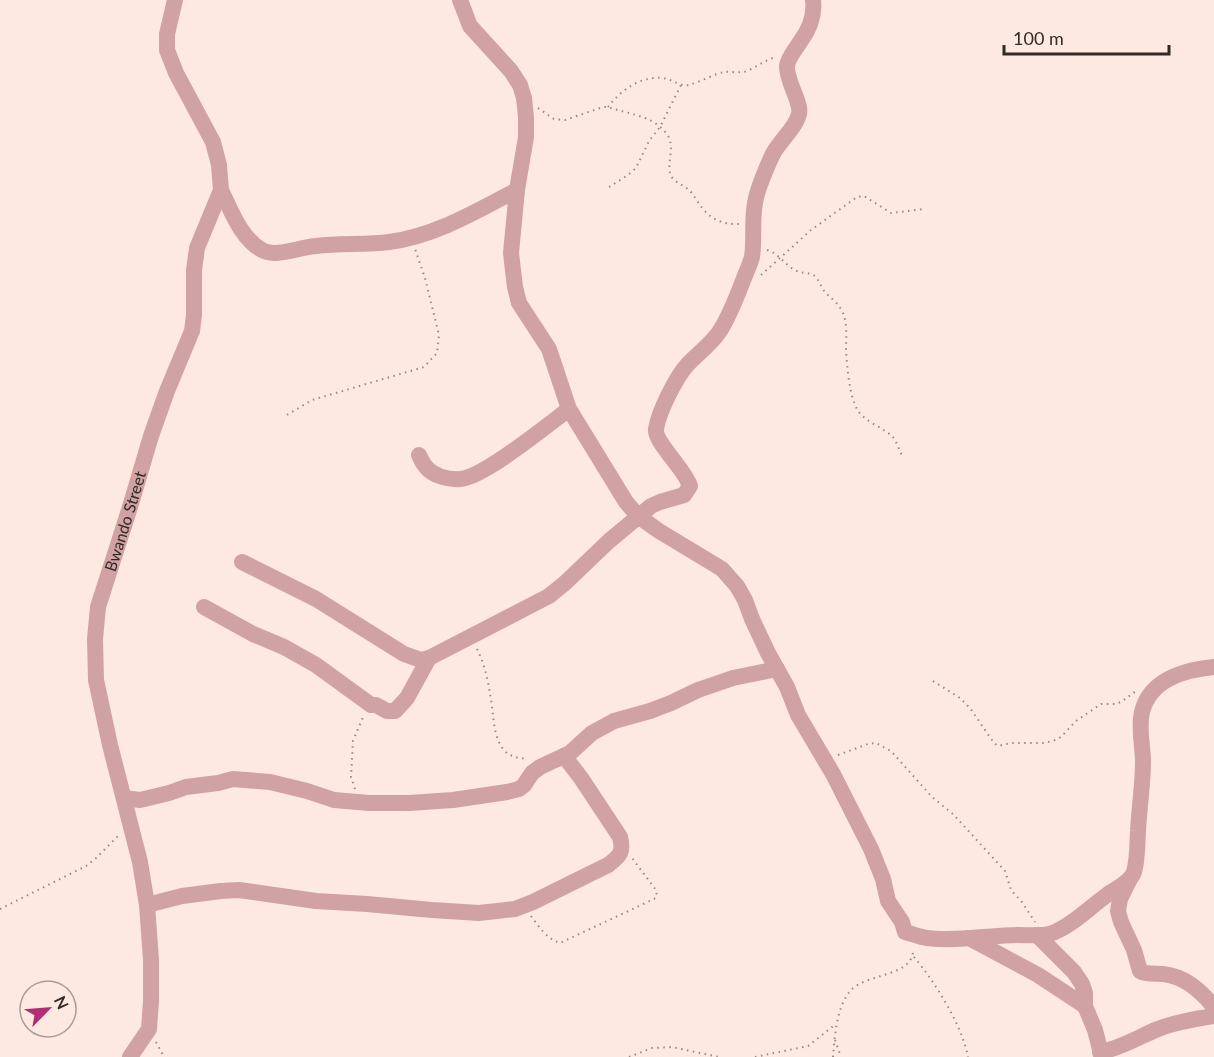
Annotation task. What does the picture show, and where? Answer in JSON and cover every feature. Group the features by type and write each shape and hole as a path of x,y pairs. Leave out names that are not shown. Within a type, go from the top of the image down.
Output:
{"street":[{"name":"Bwando Street","path":"130,1057 149,1029 151,1001 147,905 140,862 96,680 98,607 166,391 192,331 197,248 221,190 219,165 213,142 176,73 167,50 167,34 175,0"},
{"path":"460,0 470,26 511,71 520,85 524,98 526,137 517,190 511,253 515,287 519,303 549,349 569,409 626,502 638,516 722,569 737,586 787,687 798,715 825,759 871,849 883,879 888,901 902,922 905,932 928,938 1053,933 1065,927 1129,880"},
{"path":"242,562 316,599 404,654 422,660 549,596 651,506 684,495 690,486 688,481 657,437 656,429 664,404 676,380 723,326 752,259 756,197 774,152 799,113 787,64 808,30 814,8 813,0"},
{"path":"221,190 241,229 252,244 270,254 316,246 390,242 426,234 517,190"},
{"path":"419,455 428,469 445,478 461,480 477,474 569,409"},
{"path":"204,607 253,634 284,647 315,665 371,705 387,711 395,711 407,698 429,658"},
{"path":"1214,667 1196,669 1161,682 1147,698 1142,713 1143,764 1137,852 1133,874 1120,899 1118,910 1140,971 1145,974 1166,974 1190,984 1201,991 1214,1007"},
{"path":"124,798 140,800 186,787 233,779 270,782 334,800 361,802 409,803 453,800 519,789 532,772 570,753 592,733 614,721 650,711 733,678 777,669"},
{"path":"147,905 182,896 239,890 316,901 432,910 479,913 515,909 608,865 617,858 623,846 608,818 564,756"},
{"path":"1039,935 1078,977 1085,993 1085,1005 1101,1054 1125,1046 1159,1029 1214,1016"},
{"path":"969,938 1038,975 1085,1005"}],"path":[{"path":"608,107 624,89 644,80 663,78 681,85 688,85 724,72 747,71 766,60 793,52"},
{"path":"609,187 636,168 681,85"},
{"path":"524,98 554,119 565,120 603,107 642,117 660,127 668,137 671,158 669,172 673,179 689,190 711,218 728,224 754,223"},
{"path":"755,280 811,230 857,197 864,196 891,213 924,209"},
{"path":"287,415 312,400 424,367 437,353 439,335 412,237"},
{"path":"753,245 775,252 799,272 815,276 842,310 847,332 847,358 852,396 856,408 862,415 893,437 903,458"},
{"path":"469,636 485,671 498,739 504,750 511,756 531,759"},
{"path":"933,681 960,698 970,708 998,746 1011,743 1053,741 1101,704 1121,702 1141,688"},
{"path":"361,802 351,777 353,741 363,715 371,705"},
{"path":"825,759 876,743 891,751 932,797 953,814 1005,871 1011,890 1031,915 1039,935"},
{"path":"0,909 86,866 130,822"},
{"path":"523,906 553,941 560,943 654,899 657,896 656,890 623,846"},
{"path":"833,1057 841,1007 851,991 862,982 908,965 913,956 910,933"},
{"path":"913,956 927,972 946,1005 959,1030 968,1057"},
{"path":"755,1057 808,1046 837,1023"},
{"path":"835,1038 840,1057"},
{"path":"628,1057 652,1048 672,1047 718,1057"}]}
